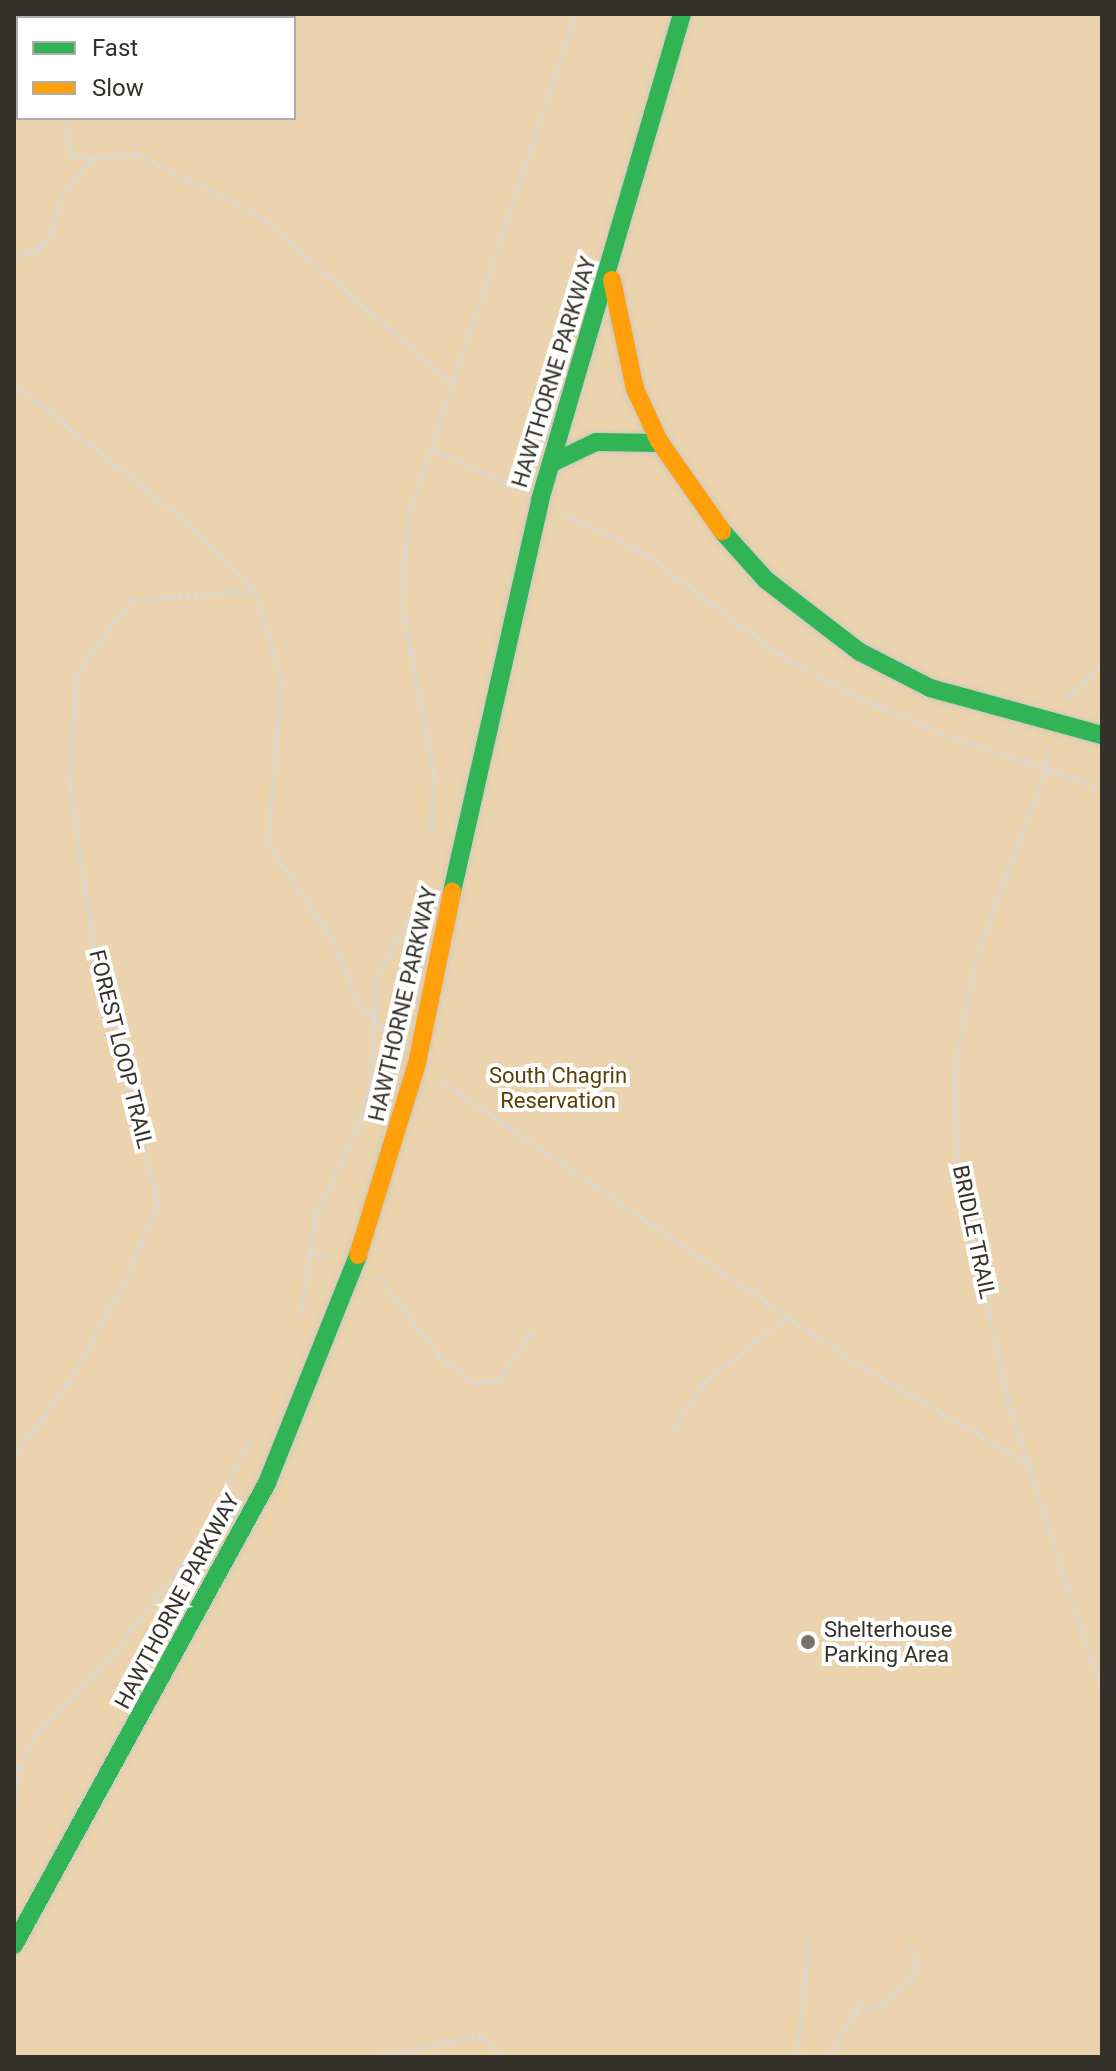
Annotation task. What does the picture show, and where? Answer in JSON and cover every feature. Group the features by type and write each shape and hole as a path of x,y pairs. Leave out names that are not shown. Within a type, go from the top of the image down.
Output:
{"street":[{"name":"HAWTHORNE PARKWAY","path":"14,1945 226,1566 292,1428 356,1265 417,1063 496,677 552,463 611,271 676,16"},
{"path":"611,271 635,389 660,443 711,519 756,570 830,632 930,688 1048,724 1102,735"},
{"path":"552,463 596,442 660,443"}],"path":[{"path":"431,841 434,773 401,601 410,512 576,14"},
{"path":"64,120 71,156 91,159 137,154 258,214 452,383"},
{"path":"14,258 39,249 51,234 62,194 91,159"},
{"path":"430,448 529,492"},
{"path":"552,508 660,563 807,671 911,721 1102,788"},
{"name":"FOREST LOOP TRAIL","path":"14,1457 69,1383 124,1284 158,1205 98,972 70,786 76,674 130,601 255,590"},
{"path":"1048,724 1061,702 1102,665"},
{"name":"BRIDLE TRAIL","path":"1046,769 976,959 954,1070 958,1170 1008,1400 1102,1693"},
{"path":"298,1322 315,1216 355,1134 372,1082 376,978 420,898"},
{"path":"376,1272 439,1356 473,1382 498,1381 533,1330"},
{"path":"674,1428 703,1384 788,1316"},
{"path":"14,1811 27,1747 172,1584 253,1433"},
{"path":"797,2057 809,1941"},
{"path":"856,2011 880,2006 912,1979 917,1967 909,1943"},
{"path":"827,2057 861,1998"},
{"path":"376,2057 404,2047 481,2036 505,2057"}],"green space":[{"name":"South Chagrin Reservation","path":"14,14 1102,14 1102,2057 14,2057"}],"traffic: fast":[{"path":"452,892 540,500 682,14"},
{"path":"552,463 596,442 660,443"},
{"path":"722,531 766,580 860,652 930,688 1102,735"},
{"path":"14,1945 267,1483 358,1255"}],"traffic: slow":[{"path":"612,280 635,389 659,441 722,531"},
{"path":"358,1255 417,1063 452,892"}],"place":[{"name":"Shelterhouse Parking Area","path":"808,1642"}]}
